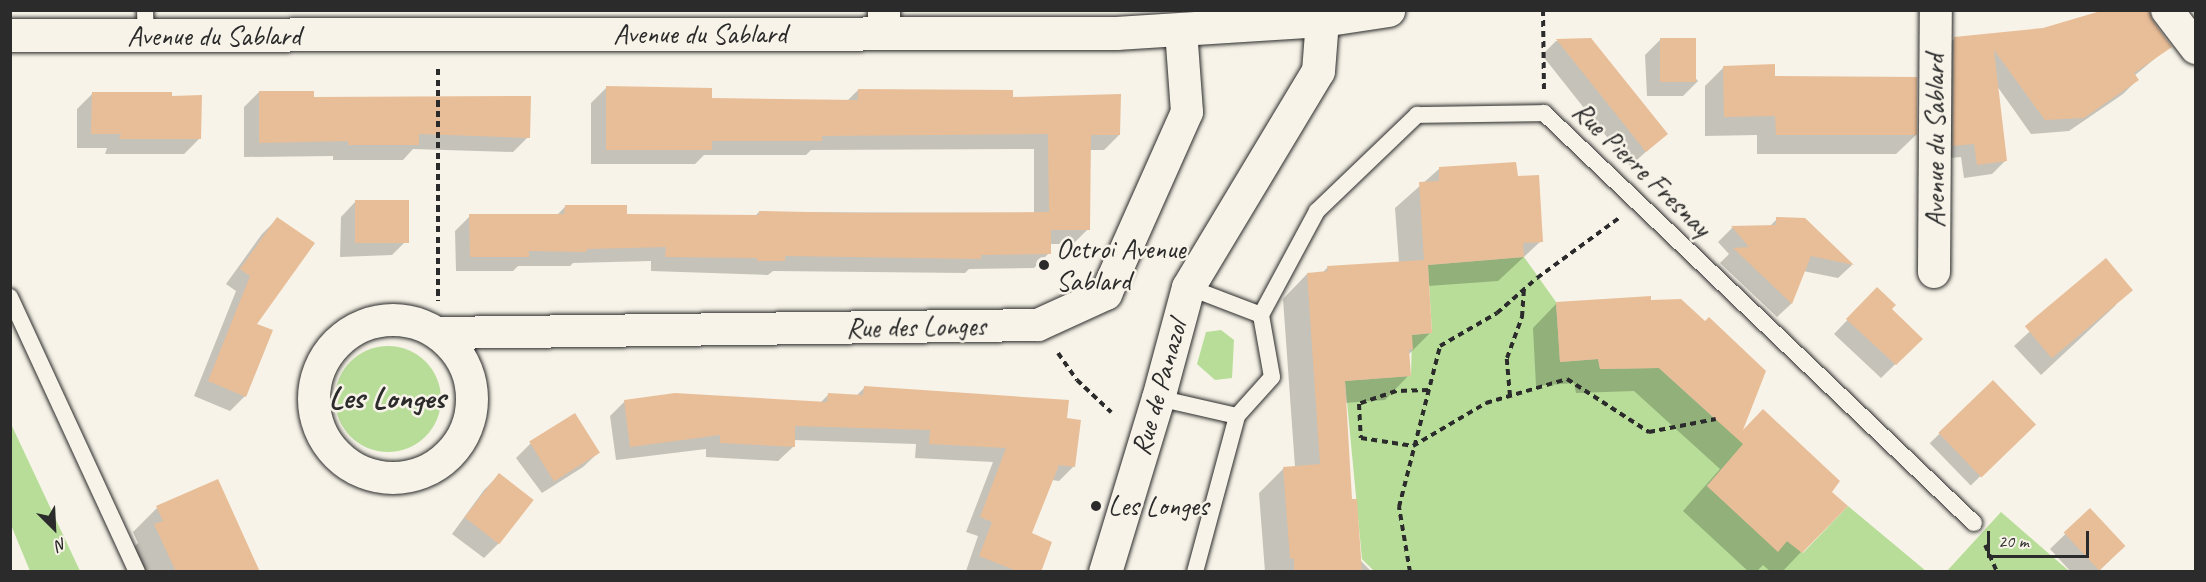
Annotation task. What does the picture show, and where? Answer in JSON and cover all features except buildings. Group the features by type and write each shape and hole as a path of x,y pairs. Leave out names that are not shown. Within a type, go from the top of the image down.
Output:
{"street":[{"name":"Avenue du Sablard","path":"10,35 146,23 438,35 884,22 1181,30 1388,10"},
{"name":"Avenue du Sablard","path":"1934,272 1936,10"},
{"path":"2168,10 2196,48"},
{"name":"Rue de Panazol","path":"1105,572 1158,398 1188,287 1318,71 1322,15"},
{"name":"Rue des Longes","path":"438,333 457,351 470,376 473,402 467,429 453,452 432,469 406,477 379,477 353,468 333,450 320,429 314,404 316,379 327,356 343,337 365,325 390,319 415,322 438,333 1038,325 1106,294 1187,112 1181,30"}],"lane":[{"name":"Rue Pierre Fresnay","path":"1261,315 1317,211 1417,115 1544,113 1974,523"},
{"path":"1188,287 1261,315 1272,377 1237,416 1195,572"},
{"path":"10,297 137,572"},
{"path":"1158,398 1237,416"}],"path":[{"path":"1543,10 1544,56"},
{"path":"438,35 438,333"},
{"path":"1410,572 1399,507 1440,346 1497,312 1639,203"},
{"path":"1510,396 1507,358 1522,317 1524,290"},
{"path":"1428,390 1396,392 1359,404 1361,438 1413,446 1486,403 1567,379 1649,432 1716,419"},
{"path":"1077,380 1112,412"}],"green space":[{"path":"1524,257 1556,302 1560,362 1598,359 1600,369 1659,368 1715,419 1749,438 1707,486 1778,551 1787,541 1803,553 1848,506 1926,571 1374,571 1362,559 1345,381 1411,376 1412,335 1432,333 1428,265"},
{"path":"1221,330 1234,340 1232,378 1215,380 1197,364 1206,332"},
{"path":"388,346 408,350 426,361 437,379 441,399 437,419 426,437 408,448 388,452 368,448 350,437 339,419 335,399 339,379 350,361 368,350"},
{"path":"10,424 80,571 30,571 11,525"},
{"path":"2001,512 2069,571 1947,571"}],"place":[{"name":"Octroi Avenue Sablard","path":"1044,265"},
{"name":"Les Longes","path":"1096,506"}],"district":[{"name":"Les Longes","path":"387,398"}]}
